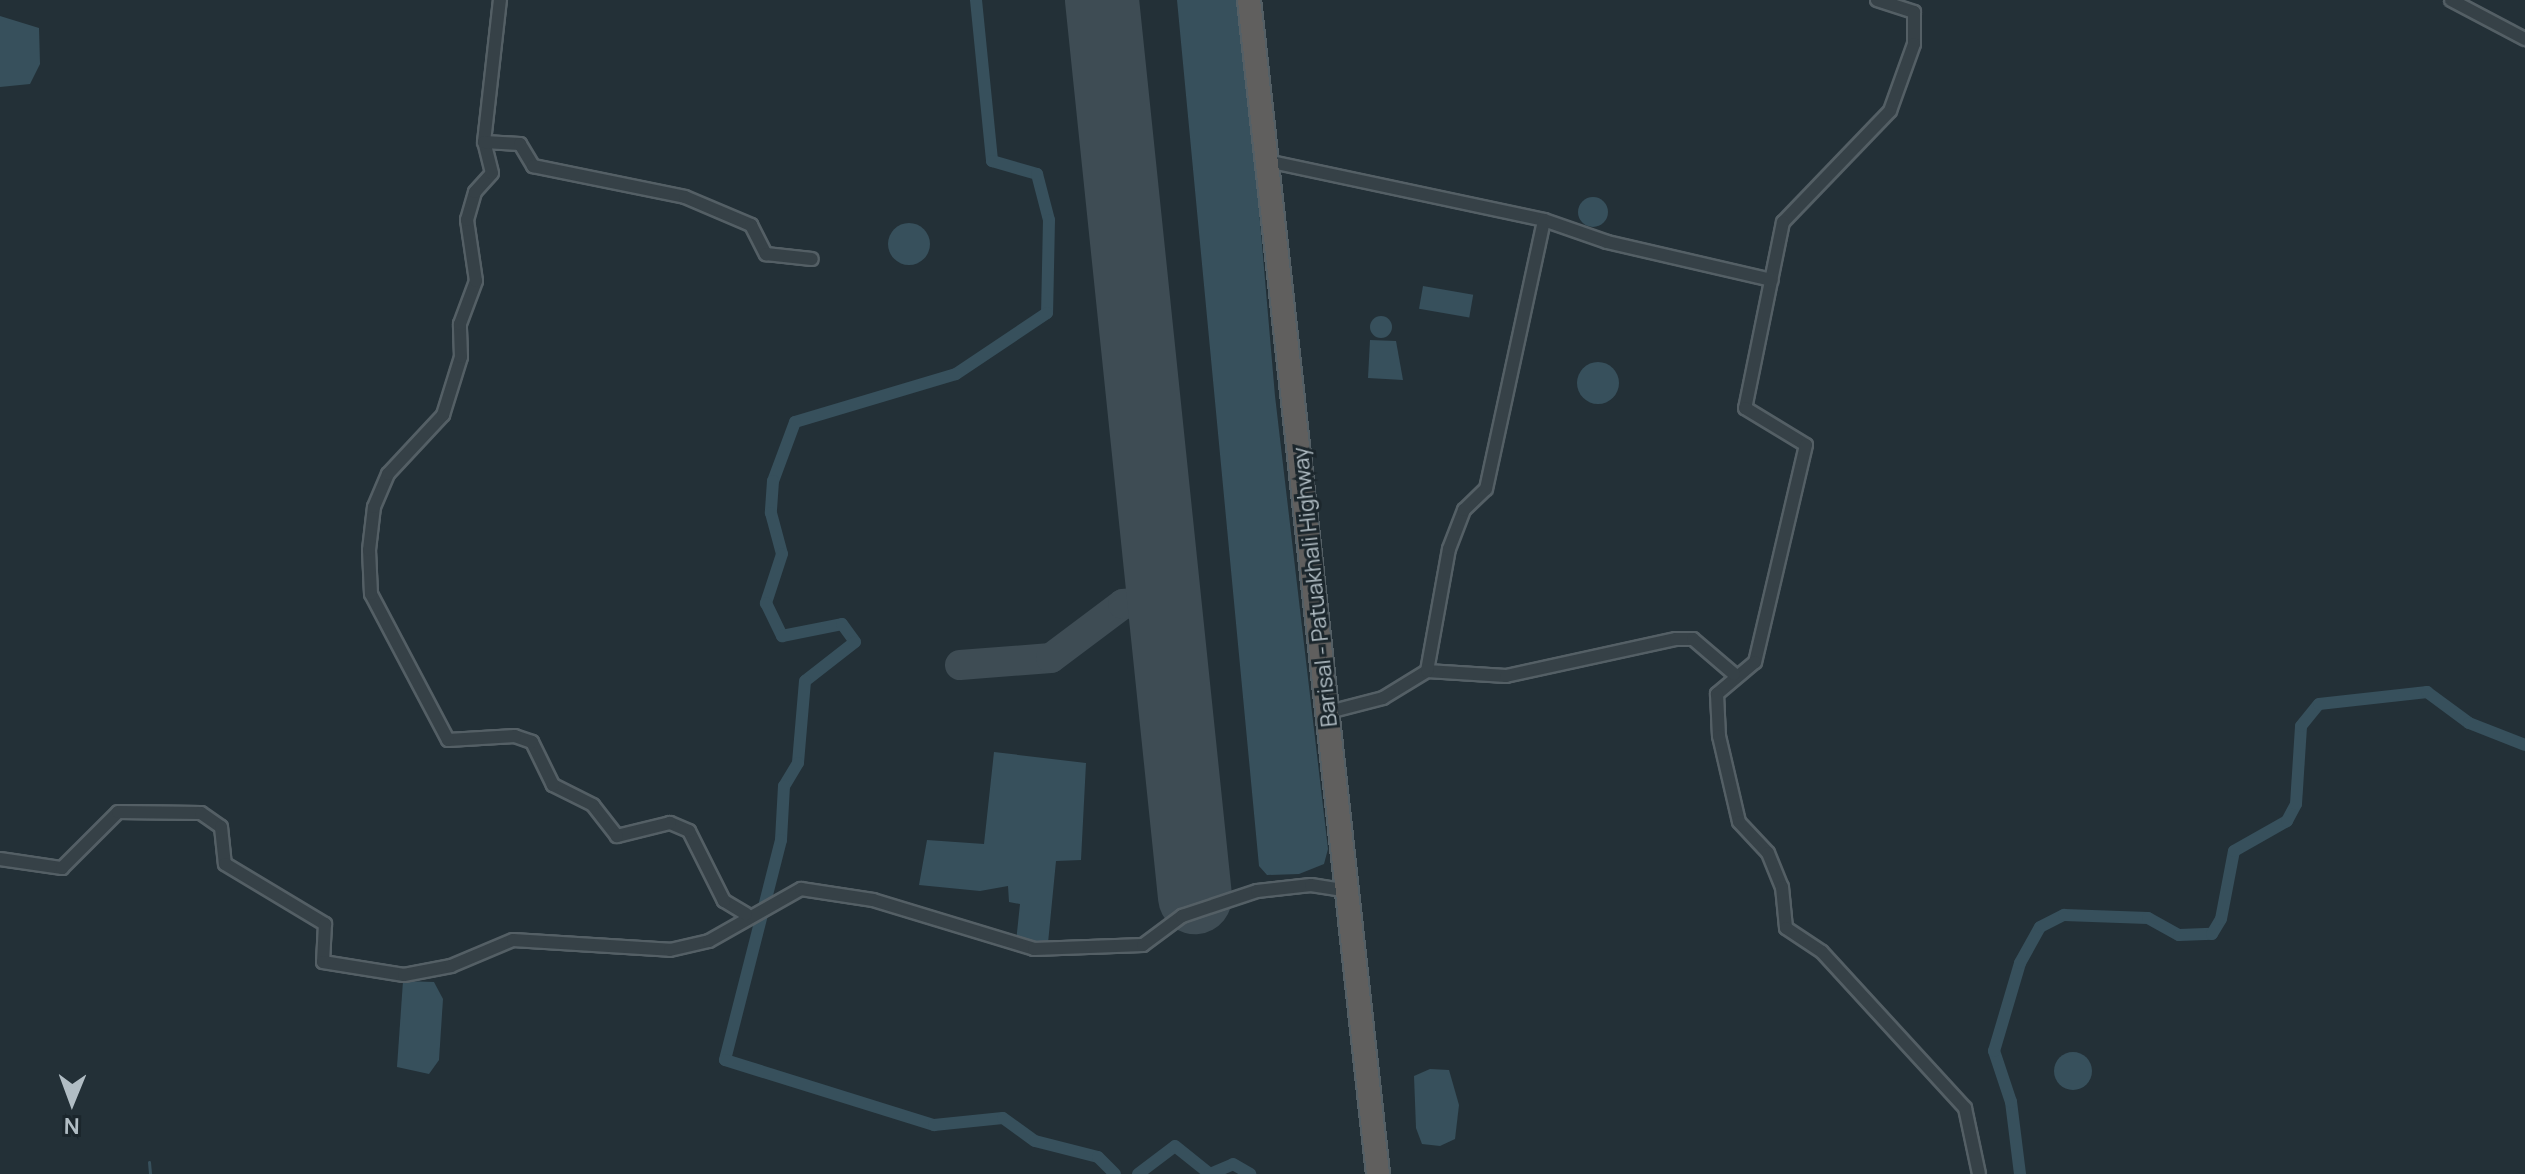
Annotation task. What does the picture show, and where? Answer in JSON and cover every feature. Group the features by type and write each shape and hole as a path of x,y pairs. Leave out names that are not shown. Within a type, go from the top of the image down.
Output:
{"highway":[{"name":"Barisal - Patuakhali Highway","path":"1249,0 1378,1174"}],"street":[{"path":"500,0 484,142 492,173 475,192 467,220 476,281 460,324 461,357 443,415 388,474 374,507 371,594 448,740 532,742 553,785 593,805 617,836 670,823 689,831 724,901 746,914"},
{"path":"1877,0 1914,12 1914,44 1890,111 1783,222 1745,408 1806,445 1755,662 1734,674 1717,694 1719,736 1739,822 1768,853 1782,887 1786,928 1822,952 1965,1108 1979,1174"},
{"path":"2451,0 2525,39"},
{"path":"484,142 520,144 533,166 685,197 751,225 766,254 812,259"},
{"path":"1267,161 1544,220 1607,242 1772,280"},
{"path":"1427,671 1449,549 1464,510 1486,489 1544,220"},
{"path":"1329,712 1383,698 1427,671 1506,676 1676,639 1693,639 1734,674"},
{"path":"0,859 62,868 118,812 201,813 221,827 225,864 325,924 323,962 404,975 451,966 513,940 670,950 709,941 746,914 801,889 873,900 1034,949 1143,945 1182,916 1257,891 1311,885 1347,891"}],"water":[{"path":"1177,0 1241,0 1275,396 1328,849 1324,864 1299,874 1267,875 1259,866"},
{"path":"0,16 39,28 40,64 30,84 0,87"},
{"path":"1593,197 1604,201 1608,212 1604,223 1593,227 1582,223 1578,212 1582,201"},
{"path":"909,223 924,229 930,244 924,259 909,265 894,259 888,244 894,229"},
{"path":"1423,286 1473,295 1469,318 1419,309"},
{"path":"1381,316 1389,319 1392,327 1389,335 1381,338 1373,335 1370,327 1373,319"},
{"path":"1370,340 1396,341 1403,380 1368,378"},
{"path":"1598,362 1613,368 1619,383 1613,398 1598,404 1583,398 1577,383 1583,368"},
{"path":"994,752 1086,763 1081,860 1056,861 1048,943 1016,942 1020,904 1009,902 1008,886 980,891 919,885 927,840 984,844"},
{"path":"403,981 434,982 443,999 439,1060 429,1074 397,1067"},
{"path":"2073,1052 2086,1058 2092,1071 2086,1084 2073,1090 2060,1084 2054,1071 2060,1058"},
{"path":"1430,1069 1449,1070 1459,1105 1455,1139 1440,1146 1422,1144 1416,1128 1414,1076"}],"waterway":[{"path":"976,0 992,161 1037,174 1049,220 1047,313 956,374 795,422 773,481 771,513 782,554 766,603 782,636 842,624 855,642 805,681 798,763 784,786 781,840 725,1060 934,1125 1003,1118 1035,1141 1098,1157 1115,1174"},
{"path":"2020,1174 2011,1102 1994,1051 2020,963 2040,927 2064,915 2148,918 2179,935 2212,934 2221,919 2234,851 2287,821 2296,804 2301,726 2319,704 2427,692 2469,723 2525,745"},
{"path":"1138,1174 1175,1146 1210,1174"},
{"path":"149,1162 150,1174"},
{"path":"1210,1174 1233,1164 1250,1174"}],"taxiway":[{"path":"960,665 1051,658 1123,604 1164,600"}],"runway":[{"path":"1102,0 1195,897"}]}
